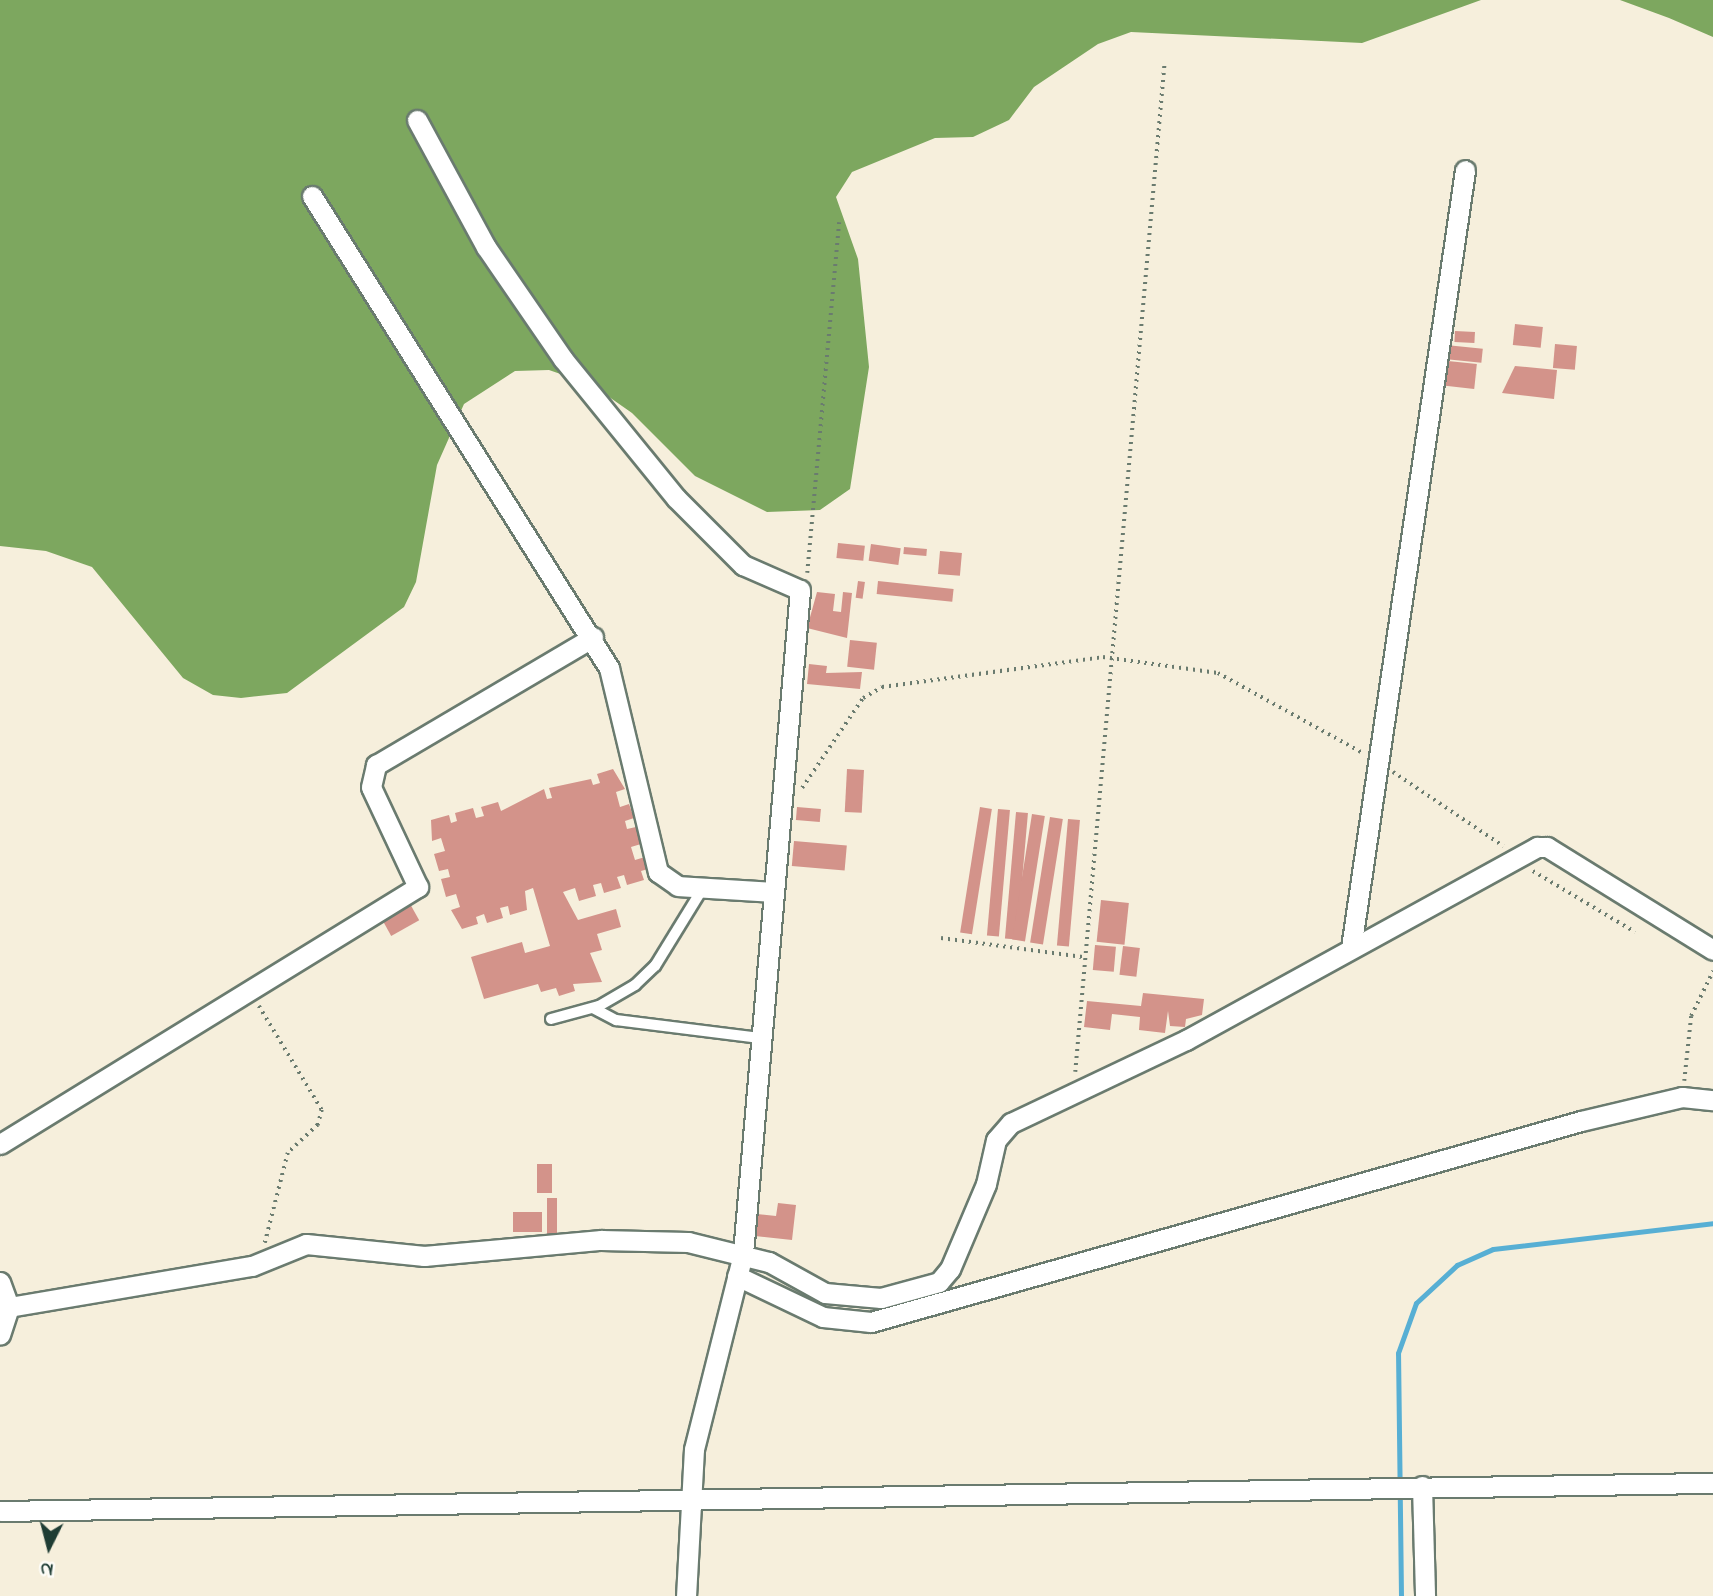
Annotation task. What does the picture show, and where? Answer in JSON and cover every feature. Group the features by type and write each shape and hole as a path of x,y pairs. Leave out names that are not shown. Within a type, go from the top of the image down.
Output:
{"street":[{"path":"417,120 486,247 563,359 676,498 743,565 799,586 743,1254 709,1381 687,1498 686,1596"},
{"path":"1351,948 1376,761 1465,170"},
{"path":"312,196 593,638 613,680 658,872 668,884 774,892"},
{"path":"0,1144 418,887 371,787 376,765 593,638"},
{"path":"0,1335 3,1295 269,1259 306,1244 424,1256 601,1240 688,1242 743,1254 843,1299 881,1298 939,1282 962,1248 996,1140 1012,1123 1074,1091 1186,1040 1516,858 1548,847 1713,950"},
{"path":"737,1276 823,1317 871,1322 1299,1196 1682,1097 1713,1100"},
{"path":"0,1511 1713,1483"},
{"path":"1422,1486 1425,1596"}],"lane":[{"path":"551,1019 593,1008 655,966 703,887"},
{"path":"593,1008 616,1020 760,1038"}],"path":[{"path":"1074,1091 1083,957 1164,66"},
{"path":"799,586 807,569 839,222"},
{"path":"781,808 873,691 1111,658 1181,663 1231,677 1376,761 1516,858 1635,932"},
{"path":"941,938 1083,957"},
{"path":"1682,1097 1691,1016 1713,971"},
{"path":"250,991 322,1110 318,1125 288,1153 265,1240 269,1259"}],"green space":[{"path":"0,0 1481,0 1362,43 1131,32 1098,44 1034,87 1009,120 973,137 935,138 852,172 836,197 858,259 869,367 850,489 820,510 767,512 695,476 632,413 592,385 549,370 515,371 464,404 437,465 416,582 404,607 287,693 241,698 213,695 183,678 92,567 46,551 0,546"},
{"path":"1620,0 1713,0 1713,37 1669,18"}],"building":[{"path":"1515,324 1543,327 1541,348 1513,345"},
{"path":"1455,331 1475,332 1474,343 1454,342"},
{"path":"1555,344 1577,346 1575,370 1553,368"},
{"path":"1446,345 1483,349 1481,363 1445,359"},
{"path":"1448,361 1477,364 1474,389 1445,386"},
{"path":"1515,366 1557,370 1554,399 1502,393"},
{"path":"838,543 865,546 863,561 836,558"},
{"path":"871,544 901,548 898,565 869,561"},
{"path":"904,547 927,549 926,556 903,554"},
{"path":"940,551 962,553 960,576 938,574"},
{"path":"858,581 865,582 863,599 856,598"},
{"path":"878,581 954,589 952,602 877,594"},
{"path":"817,592 835,594 833,611 841,612 843,592 852,593 847,638 807,628"},
{"path":"850,640 877,643 874,670 847,667"},
{"path":"809,664 827,666 826,673 862,672 860,689 807,684"},
{"path":"613,769 625,789 616,792 620,807 629,804 634,818 625,821 627,829 636,827 641,844 631,847 635,860 645,857 648,869 641,871 644,880 627,885 624,875 617,877 621,888 604,893 601,883 593,885 596,896 579,901 575,888 563,892 578,920 616,909 621,927 597,934 602,950 590,953 602,982 573,984 575,991 559,996 556,988 541,992 538,984 484,999 471,957 522,942 525,953 550,946 533,888 525,891 527,910 510,915 508,906 500,908 503,918 487,923 484,914 476,917 478,924 462,929 451,910 460,907 456,894 446,897 441,879 450,877 448,869 439,871 434,854 445,851 441,838 432,841 431,820 449,815 451,823 457,821 455,813 473,808 476,818 484,816 481,807 498,802 501,811 544,789 547,799 552,798 549,788 591,779 593,785 600,783 597,774"},
{"path":"847,769 864,770 862,813 845,812"},
{"path":"797,807 821,809 820,822 796,820"},
{"path":"980,807 992,809 972,934 960,932"},
{"path":"998,809 1010,810 999,937 987,936"},
{"path":"1016,812 1028,813 1017,940 1005,939"},
{"path":"1032,814 1045,816 1025,941 1012,939"},
{"path":"1050,817 1063,819 1043,944 1030,942"},
{"path":"1068,819 1080,820 1069,947 1057,946"},
{"path":"794,841 847,846 845,871 792,866"},
{"path":"1101,900 1129,903 1124,945 1097,942"},
{"path":"409,902 419,920 391,936 381,918"},
{"path":"1095,945 1116,947 1114,972 1093,970"},
{"path":"1123,946 1140,948 1136,977 1119,975"},
{"path":"1143,993 1204,999 1202,1015 1186,1019 1185,1027 1170,1026 1168,1011 1165,1033 1139,1030 1140,1017 1112,1014 1110,1030 1084,1027 1087,1001 1141,1006"},
{"path":"537,1164 552,1164 552,1193 537,1193"},
{"path":"547,1198 557,1198 557,1237 547,1237"},
{"path":"778,1203 796,1205 792,1240 755,1236 757,1214 776,1216"},
{"path":"513,1212 542,1212 542,1232 513,1232"}],"waterway":[{"path":"1401,1596 1398,1353 1416,1303 1457,1265 1493,1249 1713,1223"}]}
